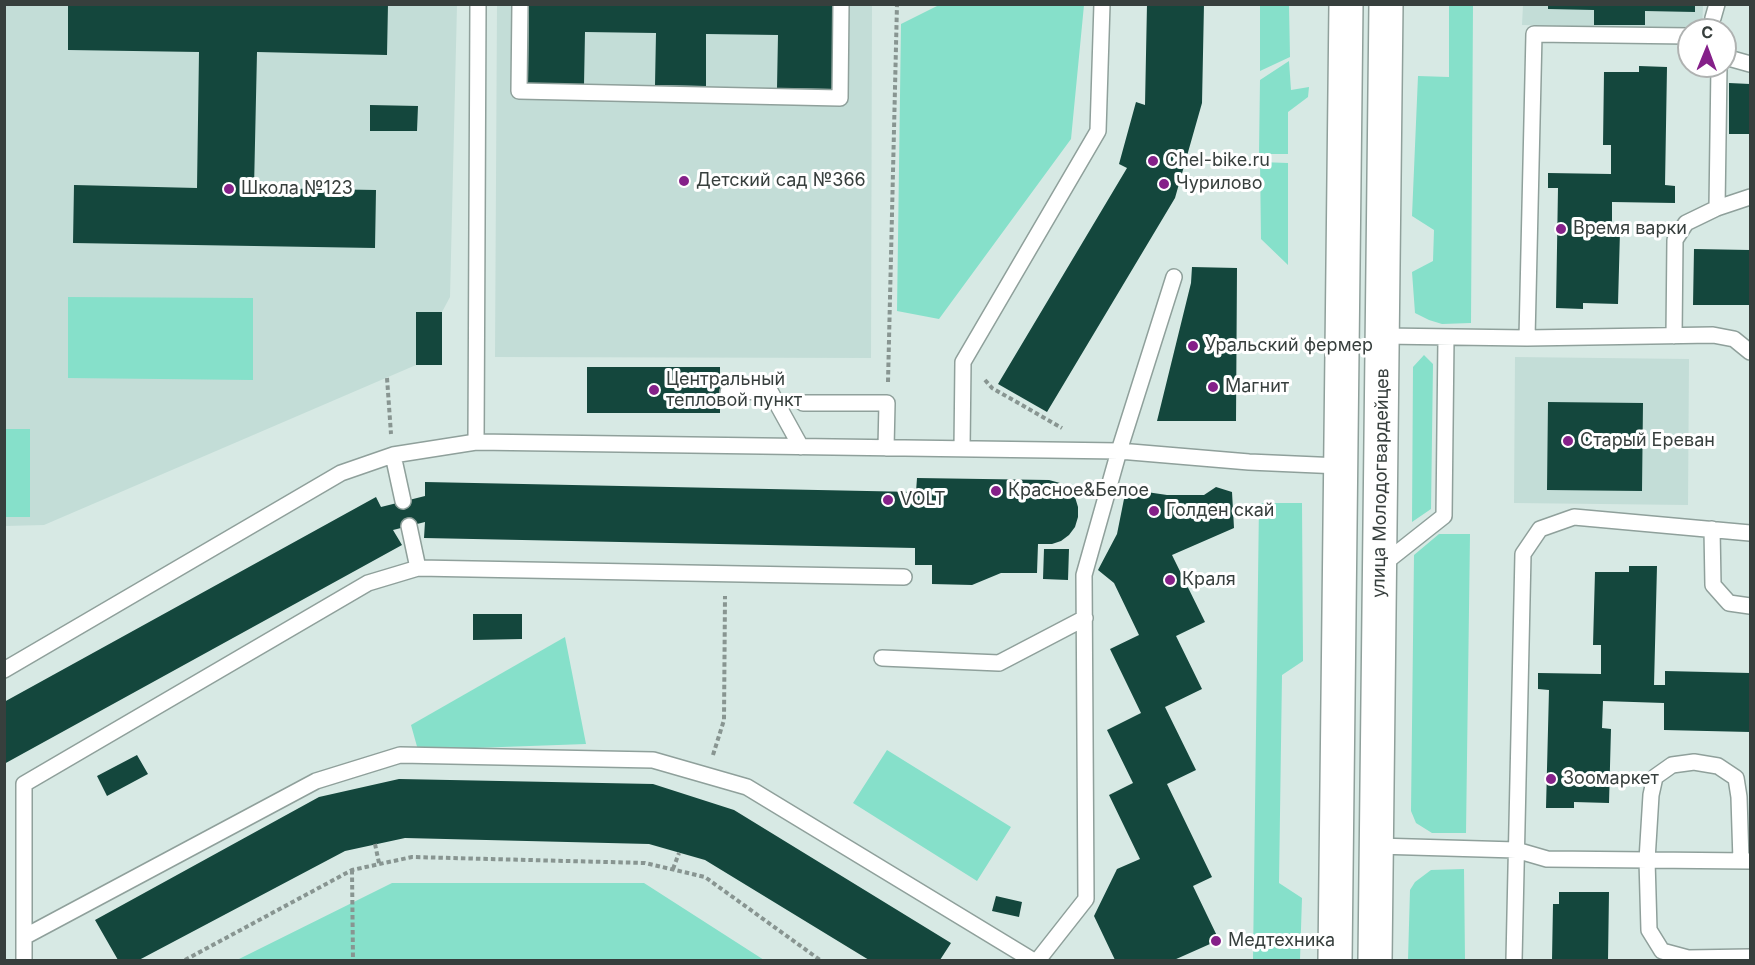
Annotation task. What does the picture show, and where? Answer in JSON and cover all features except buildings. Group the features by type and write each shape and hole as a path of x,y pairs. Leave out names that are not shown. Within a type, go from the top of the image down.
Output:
{"main road":[{"path":"1335,960 1346,4"},
{"name":"улица Молодогвардейцев","path":"1375,960 1386,4"}],"lane":[{"path":"476,442 478,4"},
{"path":"520,4 519,91 840,98 841,4"},
{"path":"962,449 963,362 1098,131 1102,4"},
{"path":"1527,338 1534,34 1677,36"},
{"path":"1717,208 1719,78"},
{"path":"1674,336 1675,240 1686,223 1717,208 1750,197"},
{"path":"1038,960 1086,899 1084,575 1119,451 1174,277"},
{"path":"1383,336 1527,338 1713,335 1734,339 1748,348 1750,352"},
{"path":"1380,567 1444,516 1446,338"},
{"path":"728,392 770,391 801,447"},
{"path":"803,403 887,403 886,448"},
{"path":"4,670 341,473 393,455 476,442 1119,451 1249,462 1340,466"},
{"path":"393,455 403,501"},
{"path":"1514,960 1522,554 1540,529 1574,517 1750,533"},
{"path":"409,526 418,568"},
{"path":"1712,529 1713,585 1729,603 1750,606"},
{"path":"24,960 24,784 368,583 418,568 904,577"},
{"path":"882,658 999,663 1085,618"},
{"path":"24,937 316,781 400,755 654,760 747,787 1032,960"},
{"path":"1377,846 1516,850 1547,859 1647,860 1745,861 1736,778 1718,766 1694,762 1672,765 1655,777 1651,795 1647,860 1649,930 1662,951 1689,958 1750,957"}],"path":[{"path":"887,403 897,4"},
{"path":"963,362 992,388 1102,451"},
{"path":"387,378 393,455"},
{"path":"707,776 724,720 726,573"},
{"path":"375,844 380,863"},
{"path":"673,869 679,853"},
{"path":"185,960 352,870 412,857 645,863 705,877 820,960"},
{"path":"352,870 353,960"}],"shaded area":[{"name":"Школа №123","path":"4,5 457,5 450,297 442,312 416,312 416,365 44,525 5,526"},
{"name":"Детский сад №366","path":"497,5 872,5 871,358 495,357"},
{"path":"1523,5 1703,5 1702,18 1677,18 1677,28 1522,25"},
{"path":"1515,357 1689,359 1688,505 1514,503"}],"green space":[{"path":"939,5 1084,5 1071,139 939,319 897,311 901,24"},
{"path":"1260,5 1289,5 1290,57 1260,71"},
{"path":"1449,5 1473,5 1471,323 1442,324 1415,313 1412,272 1433,261 1434,230 1412,216 1418,76 1449,77"},
{"path":"1289,61 1291,90 1309,87 1308,97 1288,112 1288,154 1259,154 1260,80"},
{"path":"1260,162 1288,163 1288,265 1261,239"},
{"path":"68,297 253,298 253,380 68,378"},
{"path":"1424,355 1433,364 1431,509 1412,522 1413,367"},
{"path":"5,429 30,429 30,517 5,517"},
{"path":"1259,503 1302,503 1303,661 1282,675 1279,883 1302,898 1300,960 1253,960"},
{"path":"1439,534 1470,534 1466,833 1432,833 1416,823 1411,811 1414,555"},
{"path":"565,637 586,744 418,750 411,725"},
{"path":"887,750 1011,827 977,881 853,803"},
{"path":"1464,869 1465,960 1408,960 1410,890 1415,882 1431,870"},
{"path":"392,883 644,883 764,960 237,960"}],"place":[{"name":"Chel-bike.ru","path":"1153,161"},
{"name":"Детский сад №366","path":"684,181"},
{"name":"Чурилово","path":"1164,184"},
{"name":"Школа №123","path":"229,189"},
{"name":"Время варки","path":"1561,229"},
{"name":"Уральский фермер","path":"1193,346"},
{"name":"Магнит","path":"1213,387"},
{"name":"Центральный тепловой пункт","path":"654,390"},
{"name":"Старый Ереван","path":"1568,441"},
{"name":"Красное&Белое","path":"996,491"},
{"name":"VOLT","path":"888,500"},
{"name":"Голден скай","path":"1154,511"},
{"name":"Краля","path":"1170,580"},
{"name":"Зоомаркет","path":"1551,779"},
{"name":"Медтехника","path":"1216,941"}]}
